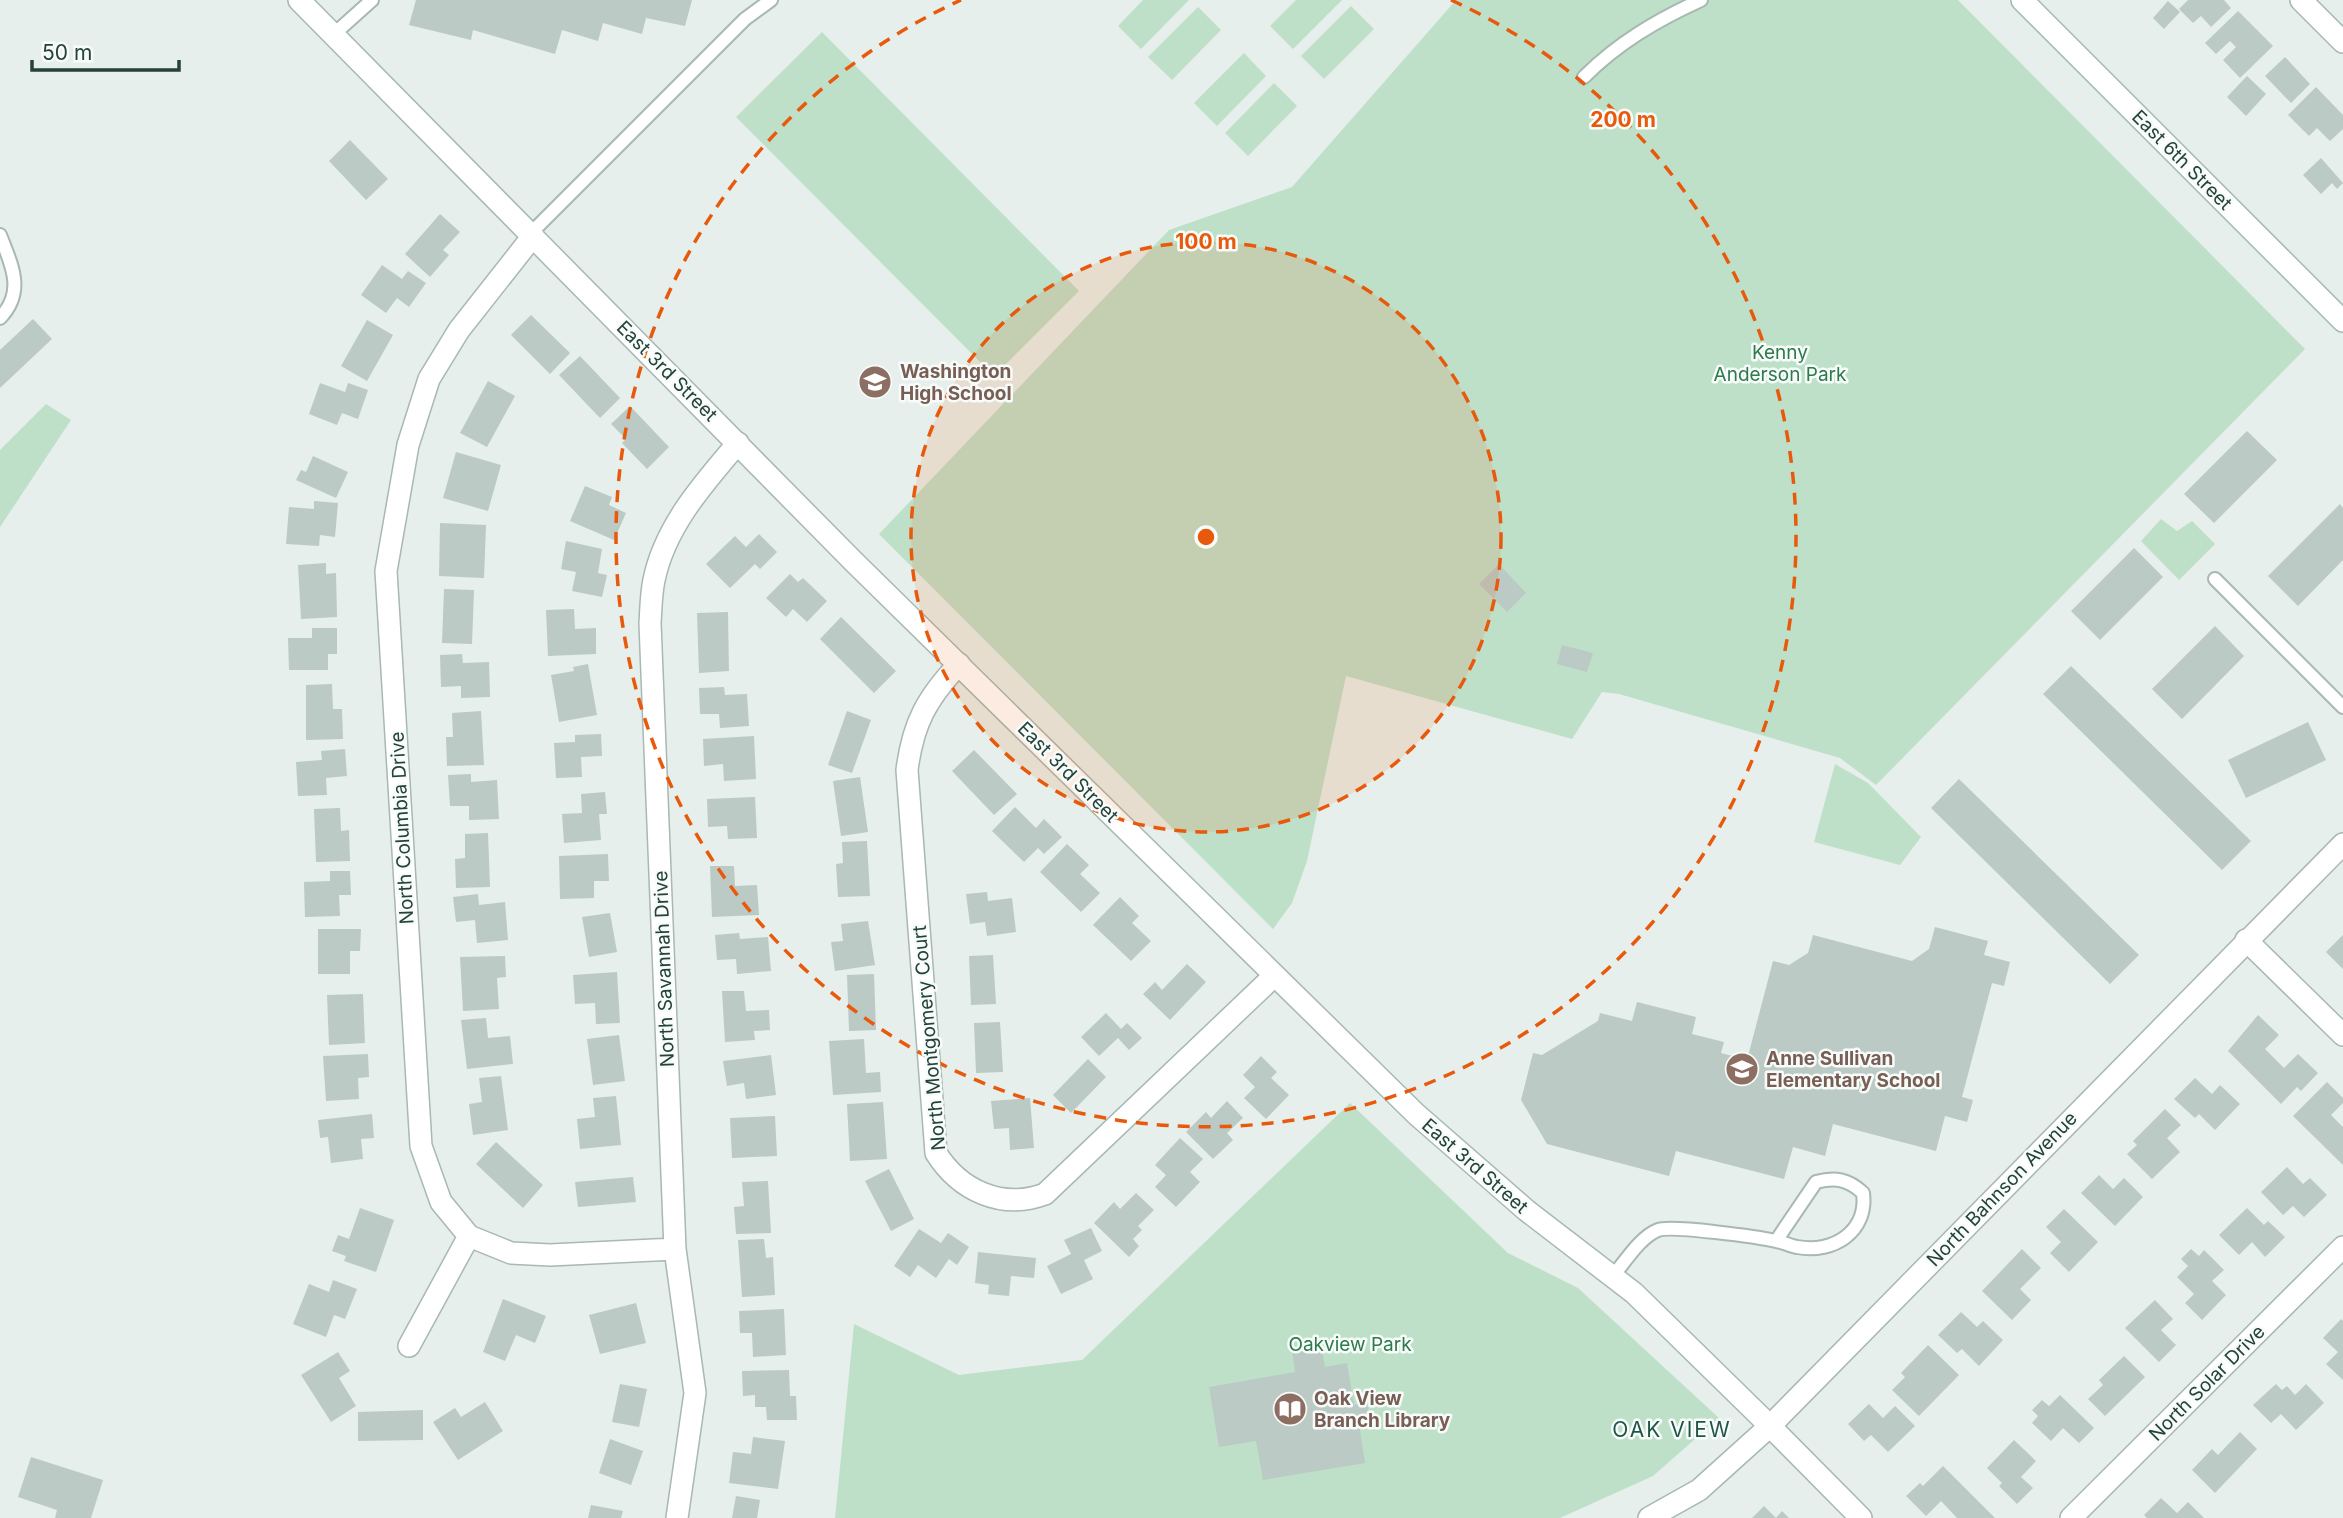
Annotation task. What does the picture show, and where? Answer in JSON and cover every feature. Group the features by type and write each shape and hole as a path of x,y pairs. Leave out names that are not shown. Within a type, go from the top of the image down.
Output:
{"street":[{"name":"East 3rd Street","path":"299,0 853,561 1274,976 1416,1114 1526,1210 1612,1276 1680,1335 1861,1518"},
{"name":"East 6th Street","path":"2022,0 2343,321"},
{"path":"2301,0 2343,42"},
{"name":"North Columbia Drive","path":"532,235 458,330 429,379 408,445 386,571 421,1146 440,1202 469,1236 511,1253 550,1255 676,1250"},
{"name":"North Savannah Drive","path":"677,1518 695,1393 676,1250 650,623 654,578 670,537 696,492 738,443"},
{"name":"North Montgomery Court","path":"959,664 926,702 911,738 907,771 936,1153 959,1182 991,1198 1030,1200 1045,1194 1274,976"},
{"name":"North Bahnson Avenue","path":"1649,1518 1699,1490 1770,1426 2343,844"},
{"path":"2246,940 2343,1035"},
{"path":"409,1346 469,1236"},
{"name":"North Solar Drive","path":"2071,1518 2343,1247"}],"lane":[{"path":"333,35 372,0"},
{"path":"532,235 745,19 771,0"},
{"path":"1584,77 1600,61 1654,21 1701,0"},
{"path":"0,235 17,279 7,311 0,318"},
{"path":"2215,579 2343,707"},
{"path":"1612,1276 1645,1239 1665,1228 1776,1241 1798,1248 1827,1248 1854,1232 1862,1219 1863,1193 1854,1184 1842,1179 1816,1182 1776,1241"}],"green space":[{"path":"1143,0 1189,0 1141,49 1118,26"},
{"path":"1296,0 1342,0 1293,49 1270,26"},
{"name":"Kenny Anderson Park","path":"1456,0 1958,0 2305,349 1876,785 1840,758 1619,694 1602,692 1572,739 1346,676 1307,861 1292,903 1273,929 879,534 1169,230 1292,187"},
{"path":"1351,6 1374,29 1324,79 1301,56"},
{"path":"1198,7 1221,30 1172,80 1148,57"},
{"path":"822,32 1079,291 994,376 736,117"},
{"path":"1244,53 1266,76 1217,126 1194,103"},
{"path":"1274,83 1297,106 1248,156 1225,133"},
{"path":"46,404 71,420 0,527 0,450"},
{"path":"2161,519 2177,531 2192,521 2215,544 2179,580 2141,541"},
{"path":"1835,764 1868,783 1921,837 1900,865 1814,842"},
{"name":"Oakview Park","path":"1350,1103 1508,1253 1578,1288 1719,1418 1653,1476 1560,1518 835,1518 854,1324 959,1375 1082,1360"}],"building":[{"path":"416,0 692,0 685,26 646,18 642,34 603,23 598,41 562,30 555,54 473,30 471,40 409,25"},
{"path":"2188,0 2224,0 2231,8 2211,27 2201,16 2193,23 2179,9"},
{"path":"2168,1 2180,12 2164,29 2153,18"},
{"path":"2238,11 2273,46 2240,78 2223,60 2236,47 2230,41 2216,54 2205,43"},
{"path":"2285,57 2310,84 2291,103 2265,76"},
{"path":"2247,76 2266,94 2246,116 2227,97"},
{"path":"2316,87 2343,115 2343,129 2330,141 2317,128 2309,136 2288,115"},
{"path":"350,140 388,179 366,200 329,161"},
{"path":"2321,158 2343,183 2337,189 2332,183 2321,194 2303,175"},
{"path":"440,214 460,232 443,250 449,255 430,277 405,254"},
{"path":"382,265 402,279 408,271 426,283 409,307 397,298 386,313 361,295"},
{"path":"531,315 570,353 550,374 511,335"},
{"path":"33,319 52,339 0,388 0,350"},
{"path":"367,320 393,335 367,381 341,366"},
{"path":"580,356 620,398 600,418 559,375"},
{"path":"488,381 515,396 487,447 460,433"},
{"path":"320,383 345,392 348,383 368,390 358,419 342,413 337,425 309,414"},
{"path":"630,406 669,447 647,469 622,443 626,439 611,424"},
{"path":"2247,431 2277,460 2214,523 2184,494"},
{"path":"456,452 501,465 488,511 443,498"},
{"path":"313,456 348,472 336,498 296,480 301,470 306,472"},
{"path":"585,486 612,497 609,505 626,513 614,540 570,521"},
{"path":"314,501 338,503 335,537 320,535 319,546 286,544 289,507 314,509"},
{"path":"2340,504 2343,508 2343,560 2298,606 2268,576"},
{"path":"440,523 486,525 484,578 439,576"},
{"path":"759,534 777,552 760,569 755,564 730,588 706,564 735,536 746,547"},
{"path":"566,541 602,549 598,573 607,575 602,597 572,591 576,572 561,569"},
{"path":"2134,548 2163,577 2100,640 2071,611"},
{"path":"326,563 326,574 336,573 337,617 301,619 298,565"},
{"path":"1499,564 1526,593 1507,612 1479,584"},
{"path":"790,574 798,582 803,578 827,601 807,622 793,609 786,617 766,598"},
{"path":"444,589 474,590 472,644 442,643"},
{"path":"574,609 575,629 596,628 596,654 548,656 546,610"},
{"path":"728,612 729,671 699,673 697,613"},
{"path":"841,617 896,671 874,693 820,639"},
{"path":"2215,626 2244,656 2182,719 2152,689"},
{"path":"312,628 337,628 337,654 328,654 328,670 289,670 288,638 312,638"},
{"path":"1562,645 1593,653 1587,672 1557,664"},
{"path":"462,654 463,663 489,662 490,697 461,698 461,686 441,687 440,655"},
{"path":"588,664 597,715 559,722 551,675 574,671 573,667"},
{"path":"2071,666 2251,841 2222,870 2043,694"},
{"path":"332,684 333,709 342,709 343,739 306,740 306,685"},
{"path":"724,687 725,695 747,694 749,726 720,728 719,714 700,714 699,688"},
{"path":"481,711 484,765 447,766 446,737 453,737 452,713"},
{"path":"847,711 871,720 852,773 828,765"},
{"path":"2308,722 2326,760 2246,798 2228,760"},
{"path":"601,734 602,756 581,757 582,777 556,778 554,743 575,742 575,735"},
{"path":"754,736 756,779 724,781 723,764 704,766 703,739"},
{"path":"345,749 347,776 326,778 327,795 298,796 296,762 322,760 321,751"},
{"path":"974,750 1017,794 994,815 952,771"},
{"path":"471,774 471,782 497,780 499,819 469,820 469,806 450,806 448,775"},
{"path":"860,777 868,832 841,836 833,781"},
{"path":"1959,779 2139,955 2110,984 1931,808"},
{"path":"605,792 607,814 599,814 601,840 564,843 562,814 582,813 581,794"},
{"path":"755,797 757,838 728,839 727,826 708,827 707,799"},
{"path":"1015,807 1036,828 1044,819 1062,837 1044,854 1038,848 1024,862 992,831"},
{"path":"340,808 341,831 349,830 350,861 316,862 314,809"},
{"path":"488,833 490,887 456,888 455,859 465,858 465,834"},
{"path":"867,841 870,896 838,897 836,864 843,863 842,842"},
{"path":"1067,844 1089,865 1080,874 1100,893 1081,912 1040,872"},
{"path":"608,854 609,881 594,881 594,898 560,899 559,856"},
{"path":"710,866 734,866 735,886 757,885 759,915 712,917"},
{"path":"330,871 350,871 351,895 339,895 340,916 305,917 304,882 330,881"},
{"path":"987,892 988,901 1012,898 1016,932 987,936 985,922 970,924 966,894"},
{"path":"478,894 479,905 505,902 508,940 477,943 475,920 456,922 453,897"},
{"path":"1120,897 1139,916 1132,923 1151,941 1131,961 1093,925"},
{"path":"610,913 617,952 589,957 582,917"},
{"path":"868,921 875,965 835,971 831,942 843,941 841,924"},
{"name":"Anne Sullivan Elementary School","path":"1935,927 1988,941 1984,955 2010,962 2004,986 1992,983 1962,1097 1973,1100 1967,1122 1945,1116 1936,1151 1833,1124 1825,1156 1793,1147 1784,1179 1676,1151 1669,1176 1547,1144 1521,1100 1533,1053 1542,1055 1598,1021 1600,1013 1632,1021 1637,1002 1696,1017 1692,1034 1724,1042 1721,1053 1747,1060 1773,961 1789,965 1808,953 1813,935 1912,961 1929,949"},
{"path":"318,929 361,929 360,951 350,951 350,974 318,974"},
{"path":"739,933 740,939 768,937 771,971 737,974 736,959 717,960 715,935"},
{"path":"2343,935 2343,969 2326,952"},
{"path":"993,955 996,1004 971,1005 969,956"},
{"path":"505,956 506,977 497,978 499,1009 463,1011 460,957"},
{"path":"1187,964 1206,982 1170,1020 1143,994 1155,982 1162,990"},
{"path":"617,972 620,1023 596,1024 595,1003 575,1004 573,975"},
{"path":"874,974 876,1030 849,1031 847,975"},
{"path":"722,991 744,991 746,1011 769,1010 770,1030 754,1031 755,1040 725,1042"},
{"path":"363,994 365,1043 329,1045 327,995"},
{"path":"1106,1013 1121,1029 1127,1023 1142,1038 1129,1050 1118,1038 1099,1056 1081,1037"},
{"path":"2258,1015 2279,1035 2265,1049 2284,1068 2298,1054 2318,1073 2301,1091 2297,1087 2281,1104 2228,1051"},
{"path":"486,1018 488,1038 510,1036 513,1064 467,1069 461,1020"},
{"path":"1000,1022 1003,1072 976,1073 974,1023"},
{"path":"619,1035 625,1081 593,1085 587,1039"},
{"path":"864,1039 866,1073 880,1072 881,1092 833,1095 829,1041"},
{"path":"368,1054 369,1077 358,1078 359,1099 326,1101 323,1056"},
{"path":"771,1055 776,1095 746,1099 744,1083 727,1086 723,1061"},
{"path":"1261,1056 1277,1072 1271,1078 1289,1095 1266,1119 1244,1098 1255,1087 1243,1075"},
{"path":"1088,1059 1106,1077 1071,1113 1053,1095"},
{"path":"501,1076 508,1130 473,1135 469,1104 482,1102 479,1078"},
{"path":"2195,1078 2212,1094 2220,1085 2240,1104 2215,1130 2199,1114 2195,1118 2174,1099"},
{"path":"2327,1082 2343,1098 2343,1103 2331,1115 2343,1127 2343,1165 2293,1116"},
{"path":"616,1096 621,1145 580,1149 577,1119 595,1117 593,1098"},
{"path":"1030,1098 1034,1148 1010,1150 1009,1128 994,1129 991,1101"},
{"path":"1227,1101 1243,1118 1227,1133 1233,1140 1213,1159 1186,1132 1206,1112 1211,1118"},
{"path":"883,1102 887,1159 850,1161 847,1104"},
{"path":"2165,1109 2181,1125 2167,1138 2180,1152 2152,1179 2127,1154 2137,1145 2133,1141"},
{"path":"372,1114 374,1138 361,1139 363,1159 331,1163 328,1137 320,1138 318,1120"},
{"path":"775,1116 777,1156 732,1158 730,1118"},
{"path":"1180,1138 1203,1159 1190,1172 1200,1182 1176,1207 1155,1187 1166,1175 1155,1165"},
{"path":"496,1142 543,1185 523,1208 476,1164"},
{"path":"2287,1167 2303,1184 2310,1178 2327,1195 2304,1217 2293,1206 2283,1215 2261,1192"},
{"path":"889,1169 914,1219 891,1231 865,1181"},
{"path":"2099,1175 2113,1189 2124,1178 2143,1197 2115,1226 2081,1193"},
{"path":"633,1177 636,1202 578,1207 575,1182"},
{"path":"768,1181 771,1233 736,1234 734,1207 744,1206 742,1182"},
{"path":"1136,1193 1154,1210 1138,1226 1142,1230 1133,1239 1139,1246 1129,1257 1094,1223 1114,1202 1120,1209"},
{"path":"360,1208 394,1220 376,1272 344,1261 346,1256 332,1251 338,1235 349,1239"},
{"path":"2247,1208 2264,1225 2268,1221 2285,1237 2265,1257 2252,1242 2239,1255 2219,1235"},
{"path":"2064,1209 2098,1242 2069,1272 2050,1253 2061,1242 2046,1227"},
{"path":"1091,1228 1102,1251 1084,1260 1093,1279 1061,1294 1047,1266 1071,1254 1064,1240"},
{"path":"919,1229 941,1243 948,1233 969,1247 957,1265 949,1259 936,1278 918,1265 910,1277 894,1266"},
{"path":"764,1239 766,1258 773,1257 775,1295 742,1297 738,1240"},
{"path":"2022,1249 2041,1268 2020,1289 2031,1300 2012,1320 1982,1291"},
{"path":"2191,1249 2199,1256 2204,1250 2224,1270 2212,1281 2226,1295 2202,1320 2185,1303 2194,1294 2177,1277 2188,1266 2181,1259"},
{"path":"978,1252 1036,1258 1034,1278 1011,1276 1009,1296 988,1294 989,1285 975,1283"},
{"path":"333,1280 357,1289 345,1319 334,1315 326,1337 293,1324 309,1284 329,1292"},
{"path":"503,1299 546,1316 535,1343 516,1335 505,1361 483,1352"},
{"path":"2155,1300 2173,1319 2161,1330 2176,1345 2159,1362 2125,1328"},
{"path":"636,1303 646,1343 600,1354 589,1315"},
{"path":"784,1309 786,1355 753,1357 752,1333 740,1333 739,1311"},
{"path":"1961,1312 1977,1327 1983,1321 2003,1340 1979,1366 1962,1349 1957,1353 1938,1335"},
{"path":"2341,1319 2343,1380 2326,1364 2338,1352 2323,1338"},
{"name":"Oak View Branch Library","path":"1321,1345 1325,1367 1347,1363 1354,1405 1367,1403 1370,1422 1359,1424 1365,1463 1263,1480 1256,1441 1219,1447 1209,1387 1295,1372 1292,1350"},
{"path":"1928,1345 1959,1375 1919,1416 1892,1390 1905,1377 1901,1373"},
{"path":"338,1352 350,1371 339,1378 356,1406 331,1422 301,1375"},
{"path":"2124,1356 2145,1377 2105,1416 2088,1399 2103,1385 2099,1380"},
{"path":"789,1370 790,1396 796,1396 797,1420 767,1420 766,1407 755,1407 755,1395 743,1396 742,1371"},
{"path":"620,1384 647,1389 639,1427 612,1422"},
{"path":"2276,1384 2282,1390 2287,1386 2295,1395 2306,1384 2324,1403 2296,1430 2281,1414 2271,1423 2253,1405"},
{"path":"2060,1395 2094,1428 2079,1443 2063,1428 2051,1441 2032,1423 2038,1416 2032,1410 2042,1400 2049,1406"},
{"path":"485,1402 503,1431 458,1460 433,1422 455,1408 461,1417"},
{"path":"1869,1404 1883,1418 1895,1406 1915,1426 1888,1452 1871,1435 1864,1441 1848,1424"},
{"path":"423,1410 423,1440 358,1441 358,1412"},
{"path":"2240,1432 2257,1449 2215,1493 2192,1470 2212,1449 2218,1455"},
{"path":"753,1437 785,1441 778,1489 729,1483 733,1452 751,1454"},
{"path":"610,1439 643,1451 631,1485 599,1473"},
{"path":"2014,1440 2036,1461 2021,1477 2033,1488 2017,1504 1999,1486 2002,1483 1987,1468"},
{"path":"31,1457 103,1480 91,1518 55,1518 57,1510 18,1497"},
{"path":"1943,1466 1995,1518 1957,1518 1941,1501 1926,1516 1906,1496 1920,1483 1923,1486"},
{"path":"736,1496 760,1500 757,1518 732,1518"},
{"path":"2161,1498 2177,1513 2188,1502 2204,1518 2147,1518 2144,1515"},
{"path":"591,1505 623,1511 621,1518 588,1518"},
{"path":"1764,1506 1776,1518 1752,1518"},
{"path":"1782,1511 1789,1518 1776,1518"}],"place":[{"name":"Washington High School","path":"875,382"},
{"name":"Anne Sullivan Elementary School","path":"1742,1069"},
{"name":"Oak View Branch Library","path":"1290,1409"}],"district":[{"name":"OAK VIEW","path":"1672,1429"}]}
